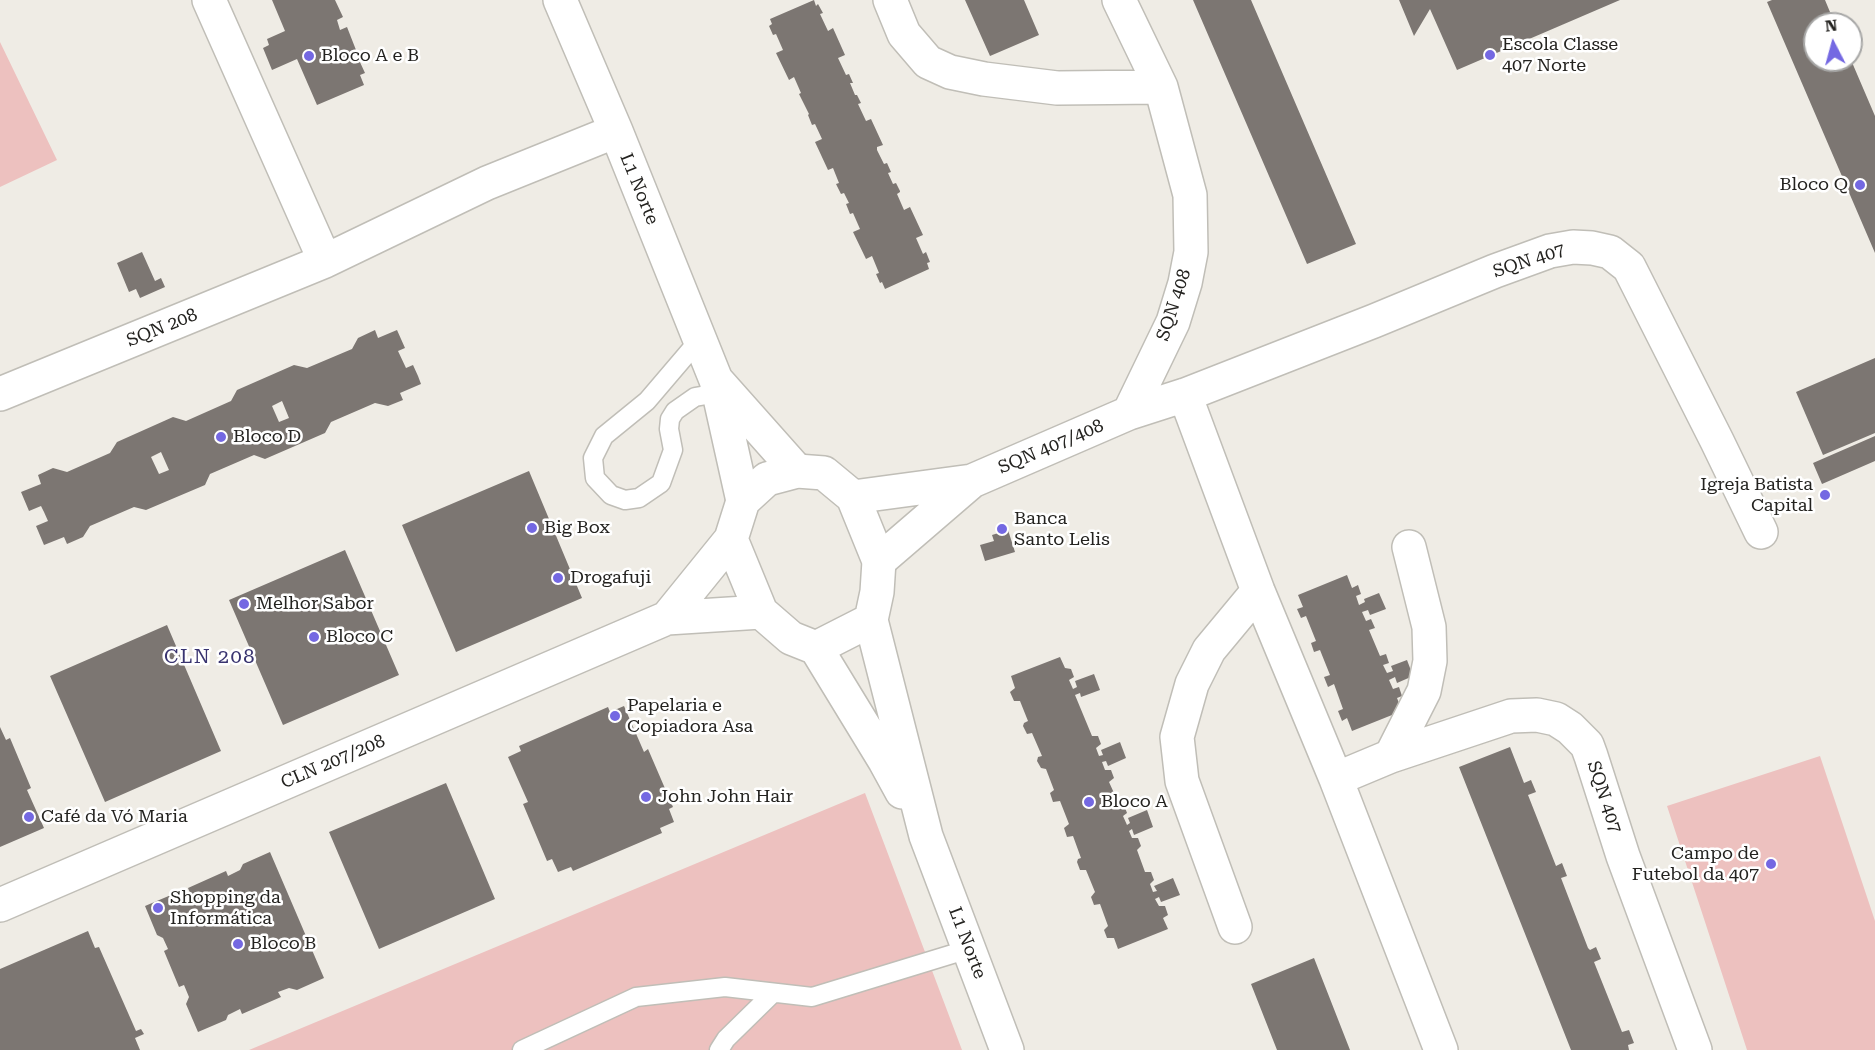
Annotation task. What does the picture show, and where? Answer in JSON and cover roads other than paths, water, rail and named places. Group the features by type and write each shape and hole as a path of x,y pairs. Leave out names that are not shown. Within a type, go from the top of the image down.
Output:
{"street":[{"path":"209,0 325,261"},
{"name":"L1 Norte","path":"560,0 616,131 717,386 743,501"},
{"path":"890,0 904,34 928,62 950,72 984,79 1057,88 1161,87"},
{"name":"SQN 408","path":"1119,0 1161,87 1190,195 1191,252 1185,283 1173,322 1130,413"},
{"name":"SQN 208","path":"0,394 325,261 487,183 616,131"},
{"name":"SQN 407","path":"1130,413 1185,395 1550,251 1573,247 1592,248 1610,252 1629,267 1718,441 1761,532"},
{"name":"L1 Norte","path":"717,386 797,471"},
{"path":"1185,395 1258,591 1336,779 1442,1050"},
{"name":"SQN 407/408","path":"854,497 972,481 1130,413"},
{"path":"797,471 824,473 854,497 879,561 877,592 871,620 816,648 791,638 761,612 731,539 743,501 767,479 797,471"},
{"name":"SQN 407/408","path":"879,561 972,481"},
{"name":"CLN 207/208","path":"667,618 731,539"},
{"path":"1390,756 1424,691 1430,661 1430,627 1409,547"},
{"path":"1235,927 1182,781 1177,737 1192,684 1209,650 1258,591"},
{"name":"CLN 207/208","path":"0,905 667,618 761,612"},
{"name":"L1 Norte","path":"871,620 926,836 1007,1050"},
{"name":"L1 Norte","path":"816,648 885,761 926,836"},
{"name":"SQN 407","path":"1336,779 1390,756 1511,716 1537,715 1556,719 1570,728 1587,745 1623,856 1695,1050"}],"lane":[{"path":"699,340 647,401 604,436 593,458 596,478 611,495 625,500 639,498 661,483 673,450 669,429 670,419 675,411 695,397 717,386"},
{"path":"522,1050 636,997 725,987 812,997 969,949"},
{"path":"718,1050 726,1039 773,993"}],"place":[{"name":"Escola Classe 407 Norte","path":"1490,55"},
{"name":"Bloco A e B","path":"309,56"},
{"name":"Bloco Q","path":"1860,185"},
{"name":"Bloco D","path":"221,437"},
{"name":"Igreja Batista Capital","path":"1825,495"},
{"name":"Big Box","path":"532,528"},
{"name":"Banca Santo Lelis","path":"1002,529"},
{"name":"Drogafuji","path":"558,578"},
{"name":"Melhor Sabor","path":"244,604"},
{"name":"Bloco C","path":"314,637"},
{"name":"Papelaria e Copiadora Asa","path":"615,716"},
{"name":"John John Hair","path":"646,797"},
{"name":"Bloco A","path":"1089,802"},
{"name":"Café da Vó Maria","path":"29,817"},
{"name":"Campo de Futebol da 407","path":"1771,864"},
{"name":"Shopping da Informática","path":"158,908"},
{"name":"Bloco B","path":"238,944"}],"district":[{"name":"CLN 208","path":"210,657"}]}
